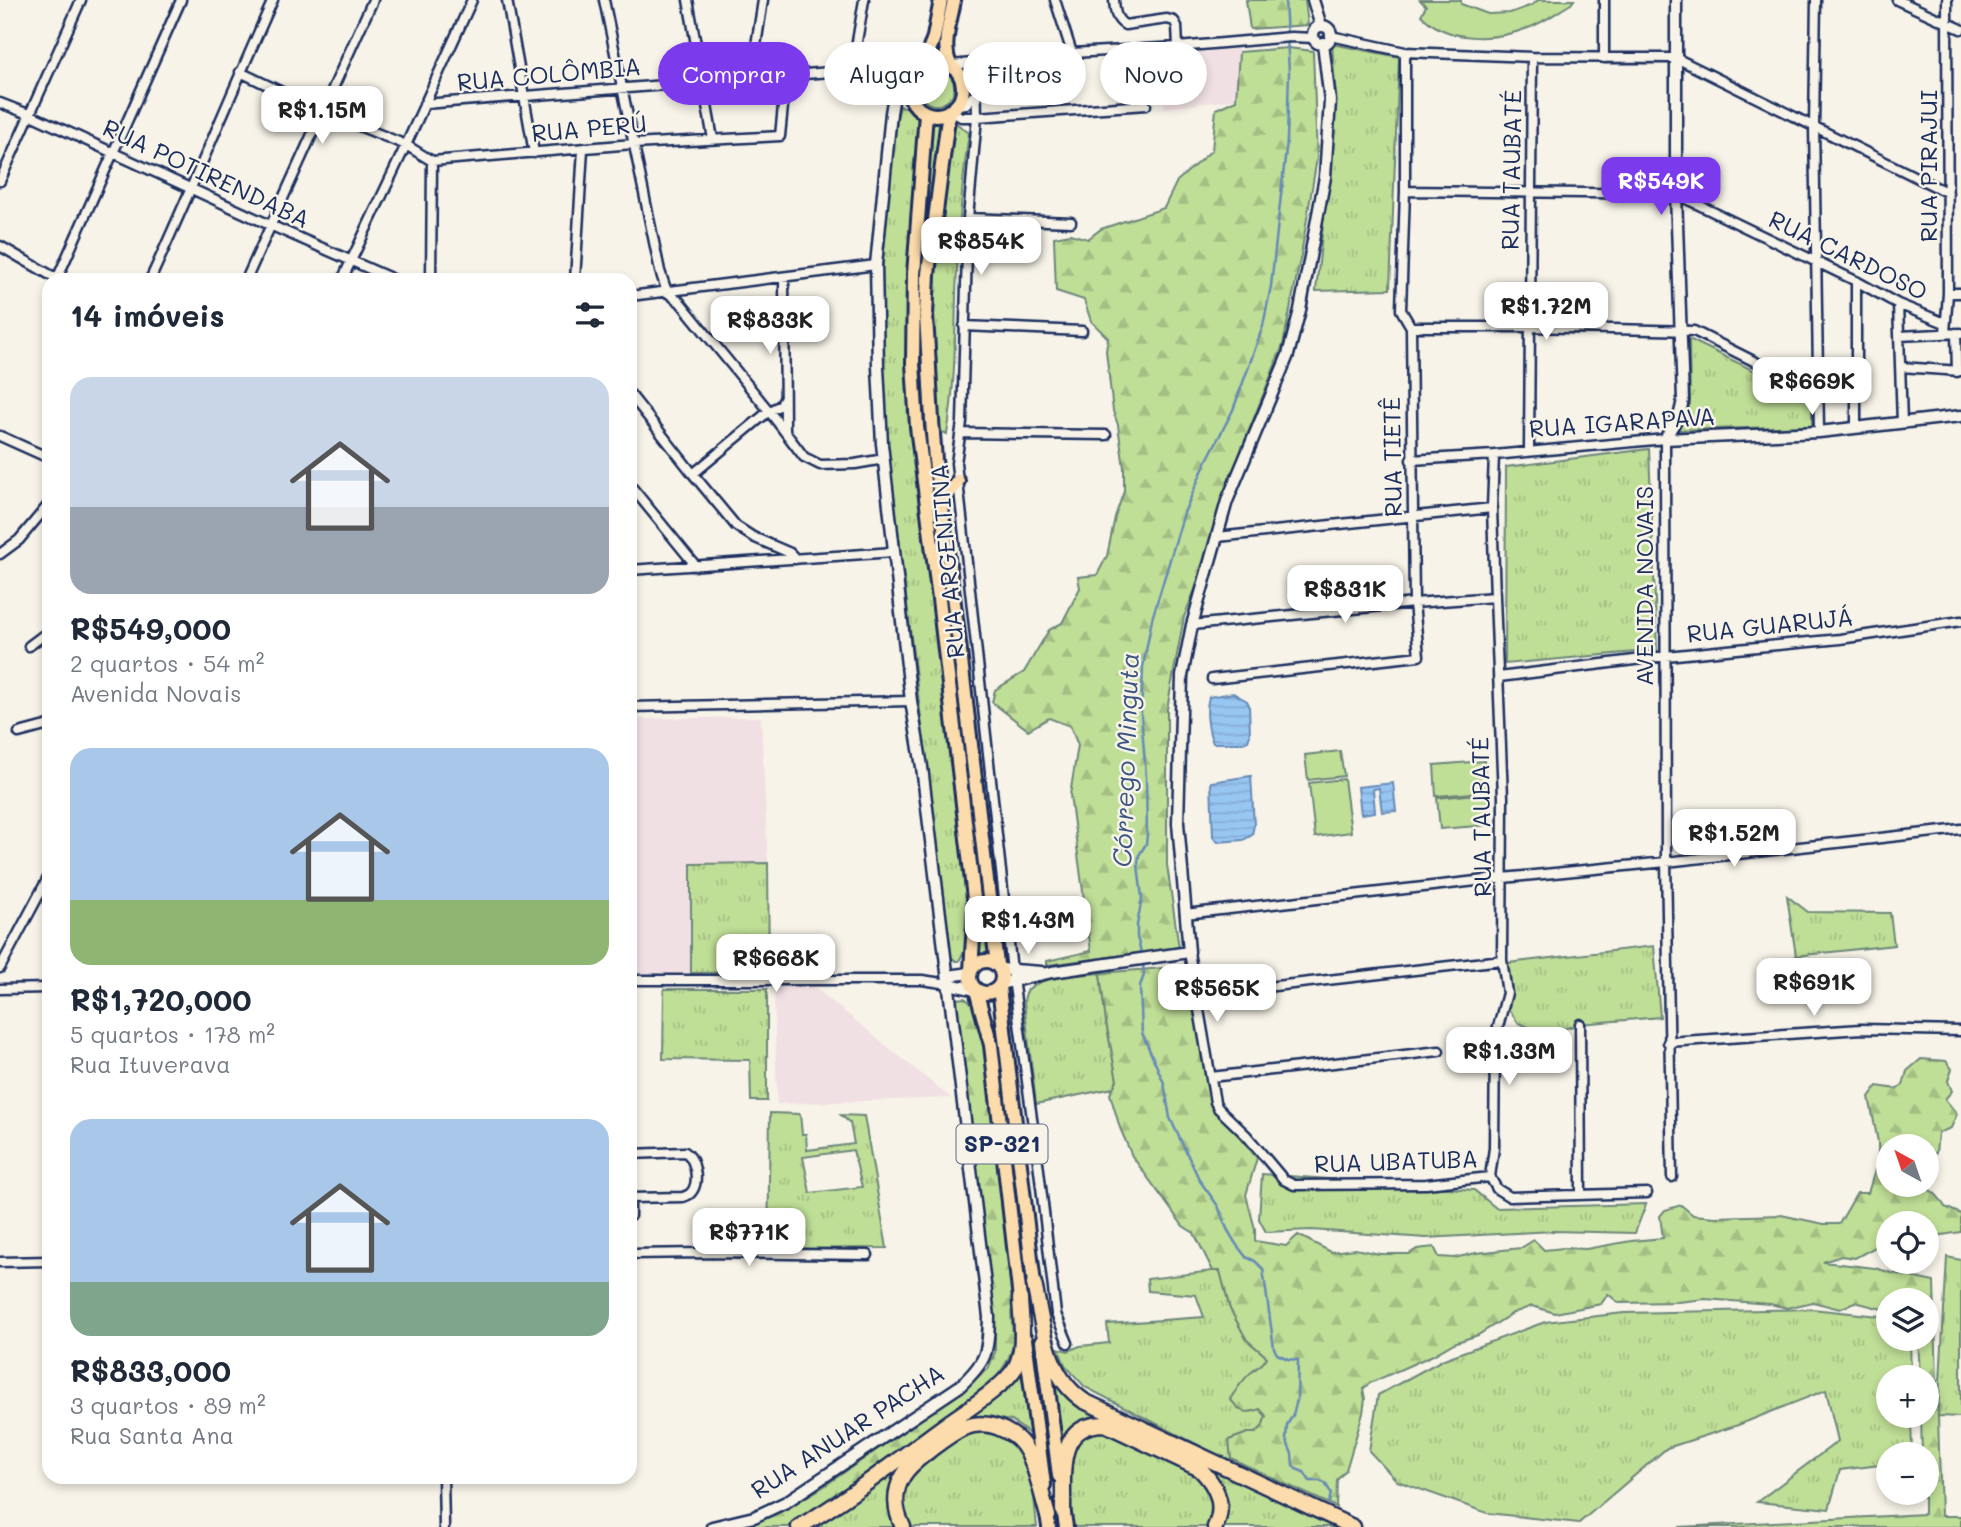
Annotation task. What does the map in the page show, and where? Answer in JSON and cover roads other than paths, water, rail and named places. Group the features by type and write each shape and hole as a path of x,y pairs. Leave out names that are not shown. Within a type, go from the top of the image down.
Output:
{"highway":[{"path":"1034,1284 1054,1366 1066,1387 1075,1395 1353,1527"},
{"path":"799,1527 831,1508 934,1433 1013,1371 1020,1358 1022,1343 1020,1299"},
{"path":"902,1527 896,1506 903,1475 911,1465 952,1434 977,1424 1004,1429 1023,1445 1030,1457 1048,1521"},
{"path":"1063,1510 1068,1444 1073,1435 1081,1429 1094,1424 1105,1424 1200,1469 1217,1490 1220,1505 1216,1527"}],"main road":[{"path":"932,42 941,0"},
{"path":"926,113 914,274 913,363 917,428 973,894 975,921 970,982 976,990 986,993 1004,984 1003,968 934,447 926,315 928,274 952,109 963,93 960,75 947,59 947,41 954,0"},
{"path":"915,105 926,113 941,115 952,109"},
{"path":"942,502 958,481"},
{"path":"971,972 977,963 985,960 1003,968"},
{"name":"SP-321","path":"1004,984 1034,1284"},
{"name":"SP-321","path":"976,990 991,1045 1020,1299"},
{"path":"1034,1284 1066,1527"},
{"path":"1020,1299 1048,1521"}],"street":[{"path":"0,181 81,0"},
{"path":"61,273 181,0"},
{"path":"153,273 273,0"},
{"path":"249,273 373,0"},
{"path":"345,273 472,0"},
{"path":"507,0 534,153"},
{"path":"604,0 660,271 667,292 680,302 804,457 820,465 855,464 884,459"},
{"path":"688,0 696,42"},
{"path":"757,42 763,0"},
{"path":"857,42 864,0"},
{"path":"1055,0 1068,42"},
{"path":"1114,0 1116,15 1125,25 1167,19 1174,21 1178,42"},
{"path":"1313,0 1321,26 1328,29 1322,39 1330,101 1325,177 1300,310 1288,355 1227,501 1192,625 1182,676 1178,823 1189,952 1211,1077 1439,1051"},
{"path":"1604,0 1604,58"},
{"name":"AVENIDA NOVAIS","path":"1672,1177 1666,862 1665,439 1680,413 1683,400 1676,194 1676,0"},
{"path":"1816,0 1814,126 1819,432"},
{"path":"1897,0 1961,29"},
{"name":"RUA PIRAJUI","path":"1945,333 1948,293 1947,0"},
{"path":"1207,45 1288,38 1322,39 1405,52 1532,57 1676,58 1948,193"},
{"name":"RUA TIETÊ","path":"1212,679 1419,656 1414,603 1411,327 1401,310 1405,191 1405,52"},
{"name":"RUA TAUBATÉ","path":"1528,450 1532,57"},
{"path":"951,65 963,64"},
{"path":"240,72 322,111 406,145 432,161 431,273"},
{"name":"RUA COLÔMBIA","path":"424,104 658,86"},
{"name":"RUA POTIRENDABA","path":"0,103 31,114 378,273"},
{"path":"707,105 713,139"},
{"name":"RUA PERÚ","path":"432,161 633,144 780,136 783,105"},
{"path":"892,105 876,265 878,367 884,459 911,701 949,980"},
{"path":"963,105 952,109 961,117 1146,105"},
{"name":"RUA ARGENTINA","path":"976,105 968,218 962,422 956,463 1003,968"},
{"path":"575,273 583,149"},
{"name":"RUA CARDOSO","path":"1405,191 1676,194 1898,304 1945,323"},
{"path":"968,218 1071,222"},
{"path":"0,246 47,273"},
{"path":"637,295 876,265"},
{"path":"784,278 785,434"},
{"path":"1856,281 1856,428"},
{"path":"1948,293 1961,293"},
{"path":"1898,304 1902,423"},
{"path":"964,326 1082,331"},
{"path":"1411,327 1694,331 1819,394"},
{"path":"1899,336 1959,333 1959,372 1900,368"},
{"path":"693,474 769,411 781,405 785,396"},
{"path":"637,403 736,526 753,537 790,553 796,559"},
{"name":"RUA IGARAPAVA","path":"1411,460 1665,439 1819,432 1961,416"},
{"path":"961,433 1106,435"},
{"path":"0,436 42,455"},
{"name":"RUA TAUBATÉ","path":"1490,1177 1494,1148 1495,1038 1507,993 1502,960 1503,797 1495,597 1494,455"},
{"path":"637,493 696,565"},
{"path":"1217,537 1493,508"},
{"path":"0,554 19,540 42,512"},
{"path":"637,569 894,552"},
{"path":"1192,625 1495,597"},
{"name":"RUA GUARUJÁ","path":"1499,677 1666,656 1840,639 1961,621"},
{"path":"29,646 42,636"},
{"path":"637,707 911,701"},
{"path":"19,733 42,727"},
{"path":"1185,914 1503,877 1961,829"},
{"path":"0,968 42,889"},
{"path":"1068,1343 1056,1314 1039,1170 1004,984 1052,972 1189,952"},
{"path":"1197,995 1502,960"},
{"path":"1003,968 1052,972"},
{"path":"637,980 949,980 971,972"},
{"path":"949,980 976,990"},
{"name":"RUA ANUAR PACHA","path":"712,1527 754,1517 786,1502 960,1386 984,1359 988,1346 989,1317 949,980"},
{"path":"0,989 42,988"},
{"path":"1580,1024 1581,1195"},
{"path":"1668,1042 1861,1029 1961,1031"},
{"name":"RUA UBATUBA","path":"1211,1077 1218,1108 1247,1136 1284,1181 1294,1185 1426,1184 1490,1177 1497,1189 1510,1197 1647,1193"},
{"path":"637,1154 685,1152 691,1156 694,1163 694,1188 683,1197 637,1198"},
{"path":"637,1254 868,1255"},
{"path":"0,1262 42,1261"},
{"path":"443,1484 444,1527"}],"water":[{"path":"1233,693 1249,705 1248,741 1213,743 1208,720 1209,697"},
{"path":"1251,776 1254,825 1252,835 1243,840 1218,842 1213,837 1211,782"},
{"path":"1393,783 1396,811 1382,812 1379,788 1373,789 1375,812 1361,814 1358,787"}],"waterway":[{"name":"Córrego Minguta","path":"1142,956 1137,925 1142,898 1139,855 1146,844 1147,835 1141,714 1143,667 1152,619 1184,513 1233,410 1263,326 1271,286 1287,140 1289,72 1285,0"},
{"name":"Córrego Minguta","path":"1143,963 1144,975 1140,986 1142,1033 1164,1083 1170,1118 1200,1181 1218,1206 1236,1244 1246,1257 1263,1269 1274,1348 1277,1354 1298,1360 1297,1400 1287,1425 1286,1439 1293,1465 1304,1472 1310,1481 1325,1483 1331,1493 1329,1503"}]}
